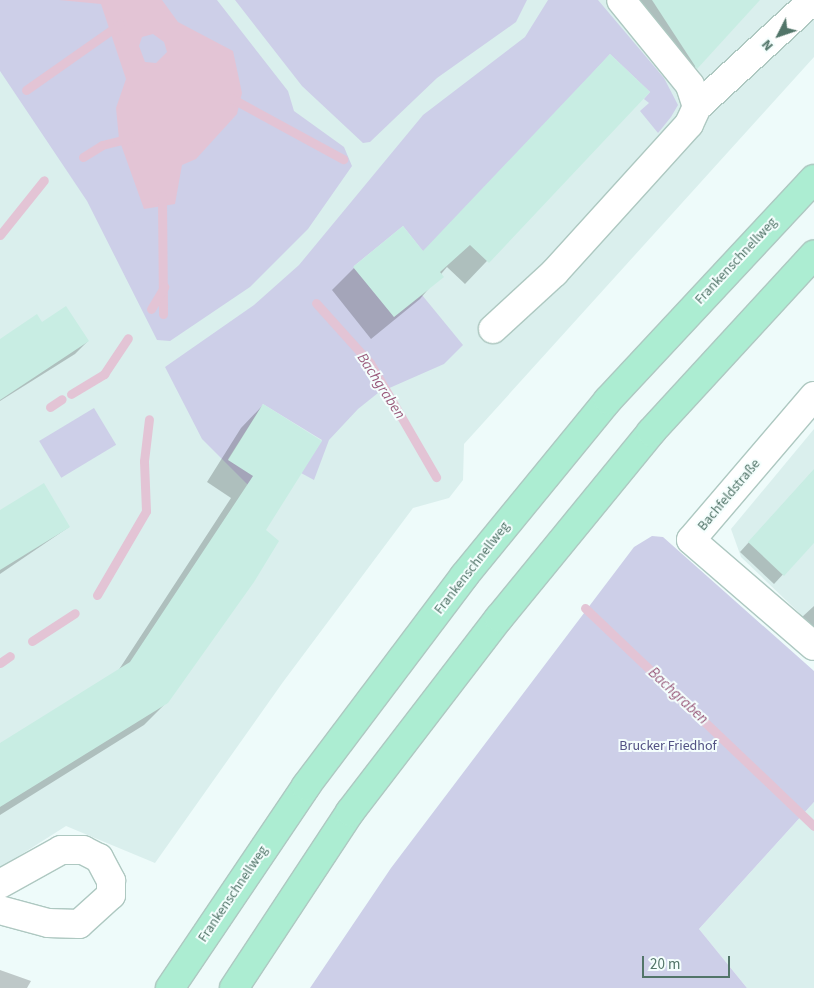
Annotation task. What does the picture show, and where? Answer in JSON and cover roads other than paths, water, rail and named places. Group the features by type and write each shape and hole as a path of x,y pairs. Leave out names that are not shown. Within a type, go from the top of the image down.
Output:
{"highway":[{"name":"Frankenschnellweg","path":"170,988 306,786 464,576 608,400 814,179"},
{"path":"234,988 350,812 499,618 651,432 814,255"}],"street":[{"path":"622,0 690,85 697,107"},
{"path":"493,330 554,273 689,124 697,107 813,0"},
{"name":"Bachfeldstraße","path":"814,396 691,540 814,646"},
{"path":"0,884 61,850 83,850 98,858 107,866 111,881 111,895 79,924 48,923 0,910"}],"waterway":[{"path":"26,90 120,24"},
{"path":"231,98 343,159"},
{"path":"83,157 102,145 131,138"},
{"path":"0,235 44,180"},
{"path":"162,196 163,314"},
{"path":"151,309 164,287"},
{"name":"Bachgraben","path":"316,303 370,363 436,477"},
{"path":"71,394 104,374 128,338"},
{"path":"50,407 62,399"},
{"path":"97,595 146,511 144,461 149,419"},
{"name":"Bachgraben","path":"585,608 814,826"},
{"path":"32,641 75,613"},
{"path":"0,663 10,656"}],"park label":[{"name":"Brucker Friedhof","path":"668,746"}]}
